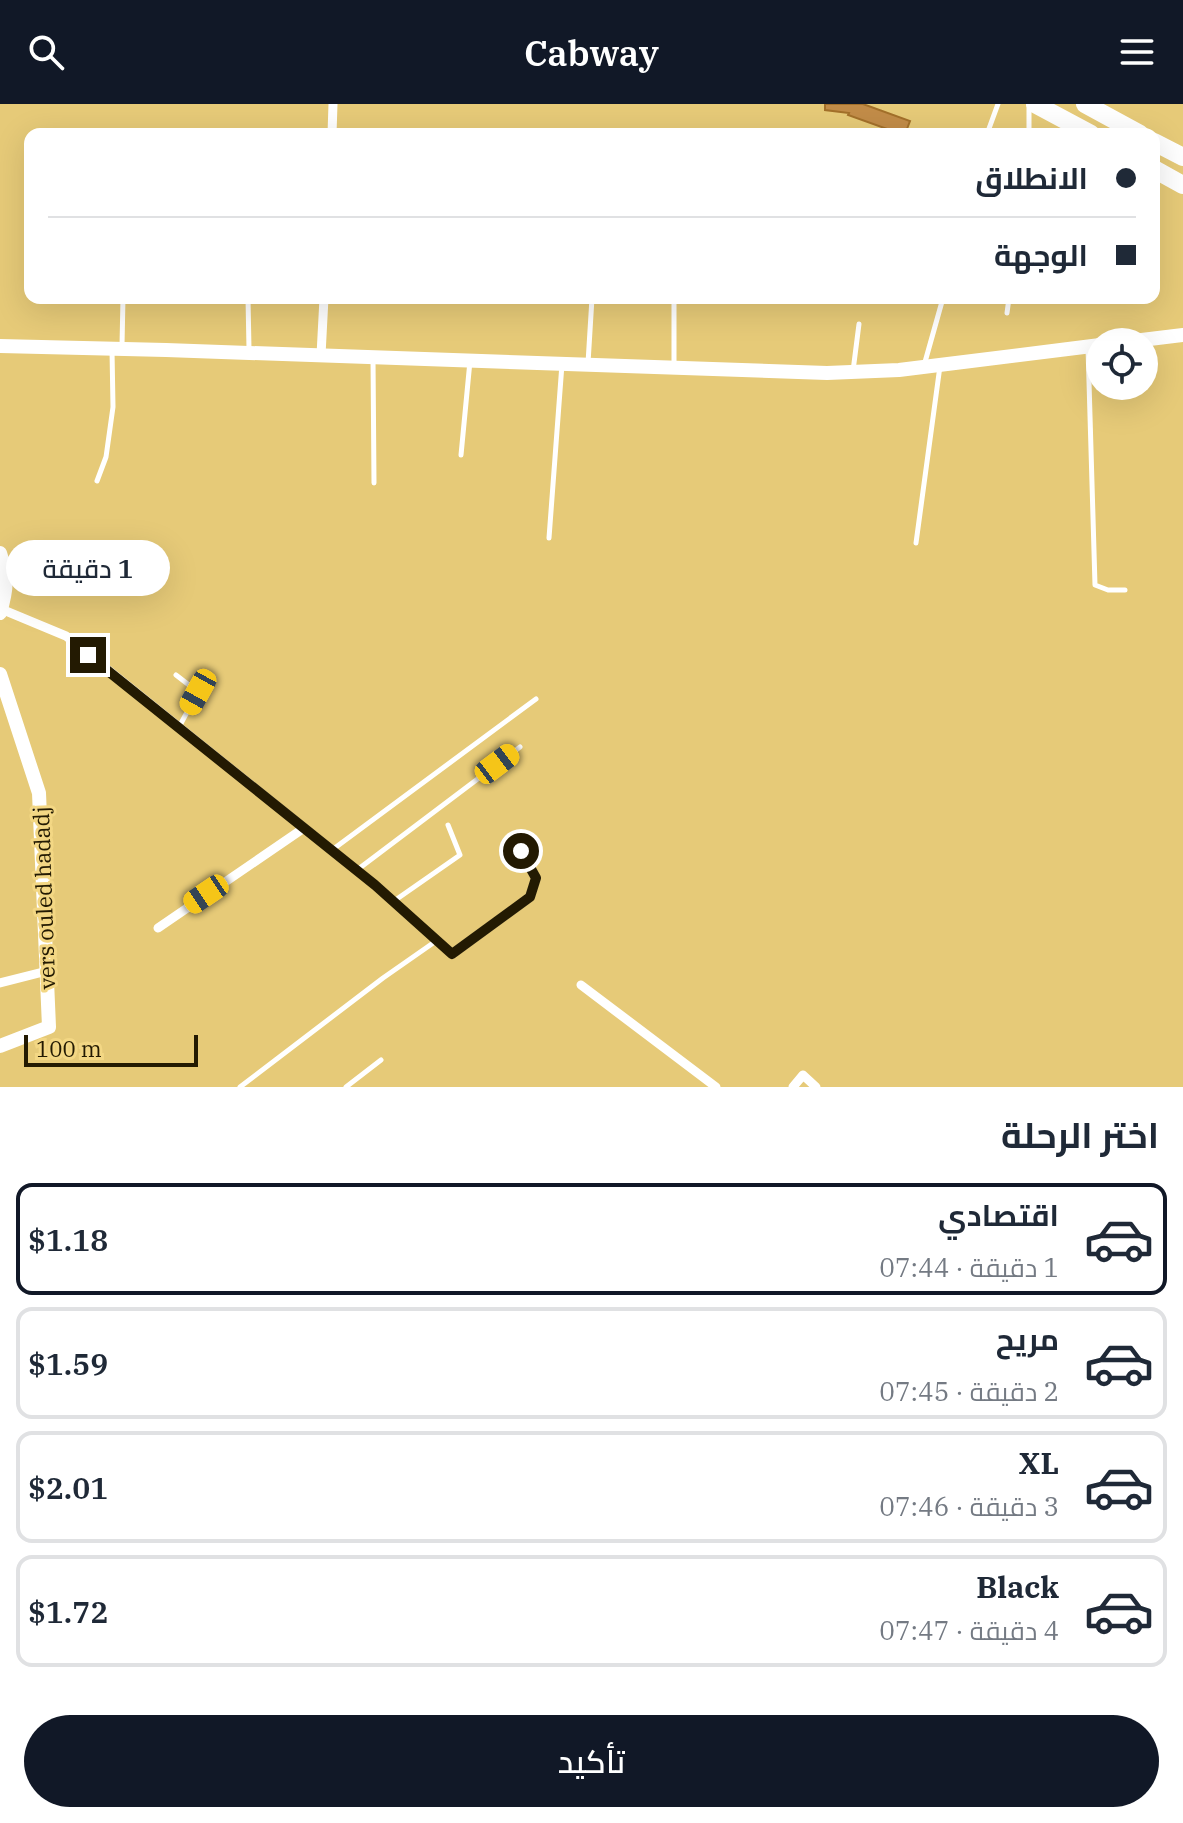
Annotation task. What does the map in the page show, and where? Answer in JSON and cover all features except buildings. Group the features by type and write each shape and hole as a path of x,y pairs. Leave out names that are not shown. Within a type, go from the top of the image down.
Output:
{"highway":[{"path":"1035,104 1080,128"},
{"path":"1085,104 1129,128"},
{"path":"1160,145 1183,157"},
{"path":"1160,172 1183,185"}],"street":[{"path":"332,128 333,104"},
{"path":"321,355 324,304"},
{"path":"1158,338 1183,335"},
{"path":"0,346 827,373 924,367 1086,347"},
{"path":"0,553 6,571 6,593 1,611 66,636 357,870 452,954 530,897 536,878 521,851"},
{"name":"vers ouled hadadj","path":"0,674 39,793 49,1027 2,1046"},
{"path":"158,928 304,828"},
{"path":"0,983 47,971"},
{"path":"581,985 716,1087"},
{"path":"0,1030 2,1046"},
{"path":"793,1087 803,1075 816,1087"}],"lane":[{"path":"989,128 998,104"},
{"path":"1029,104 1029,128"},
{"path":"97,481 106,457 122,304"},
{"path":"248,304 249,353"},
{"path":"588,364 592,304"},
{"path":"674,304 674,367"},
{"path":"924,367 941,304"},
{"path":"1007,313 1008,304"},
{"path":"853,372 859,324"},
{"path":"373,357 374,483"},
{"path":"461,455 470,360"},
{"path":"549,538 562,363"},
{"path":"916,543 940,365"},
{"path":"1094,400 1095,585 1108,590 1125,590"},
{"path":"176,675 198,692 179,727"},
{"path":"332,850 536,699"},
{"path":"357,870 520,747"},
{"path":"393,901 460,855 448,825"},
{"path":"240,1087 436,941"},
{"path":"346,1087 381,1060"}],"route":[{"path":"88,655 375,885 452,954 530,897 536,878 521,851"}]}
